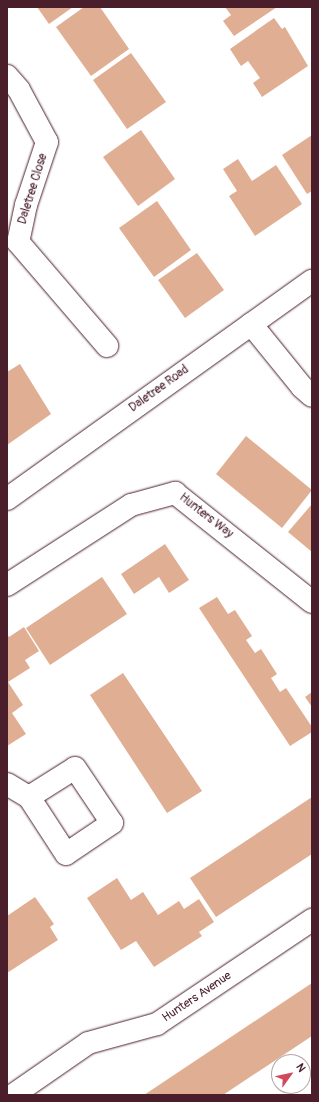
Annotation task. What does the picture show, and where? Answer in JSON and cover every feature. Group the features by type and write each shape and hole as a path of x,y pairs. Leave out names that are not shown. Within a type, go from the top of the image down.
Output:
{"street":[{"name":"Daletree Close","path":"7,76 19,90 47,142 12,245 107,346"},
{"name":"Daletree Road","path":"7,499 312,281"},
{"path":"251,324 302,387 312,396"},
{"name":"Hunters Way","path":"7,585 131,505 175,493 312,602"},
{"path":"7,784 29,797"},
{"name":"Hunters Avenue","path":"13,1095 88,1043 157,1024 312,920"}],"building":[{"path":"37,7 73,7 49,24"},
{"path":"84,7 100,7 129,49 91,76 56,27"},
{"path":"225,7 277,7 234,36 223,21 231,15"},
{"path":"274,18 282,29 285,27 308,66 262,97 253,83 260,78 248,61 241,66 230,49"},
{"path":"131,53 166,102 127,129 93,80"},
{"path":"141,130 175,179 138,206 103,157"},
{"path":"312,135 312,191 307,194 282,155"},
{"path":"238,159 252,181 276,165 302,204 255,236 229,196 237,191 223,169"},
{"path":"157,201 191,250 154,277 119,228"},
{"path":"197,253 224,290 185,318 158,280"},
{"path":"20,364 51,414 7,445 7,372"},
{"path":"246,436 312,490 282,528 216,474"},
{"path":"312,504 312,552 288,532"},
{"path":"165,544 189,580 169,593 159,577 134,594 121,574"},
{"path":"102,577 127,614 50,665 26,628"},
{"path":"217,597 228,614 235,610 252,636 246,640 255,653 261,649 277,674 271,678 280,692 286,688 312,727 312,732 290,746 199,608"},
{"path":"24,627 39,651 25,660 30,668 8,682 23,705 12,713 26,734 7,746 7,634 9,637"},
{"path":"123,673 202,791 167,813 90,695"},
{"path":"312,692 312,707 305,697"},
{"path":"312,797 312,854 216,917 190,878"},
{"path":"117,878 131,900 143,892 158,915 179,901 184,909 199,899 214,922 199,932 202,936 154,967 136,941 121,950 87,898"},
{"path":"35,897 54,924 50,927 58,940 7,973 7,916"},
{"path":"312,983 312,1036 285,1054 271,1054 271,1063 223,1095 144,1095"}]}
